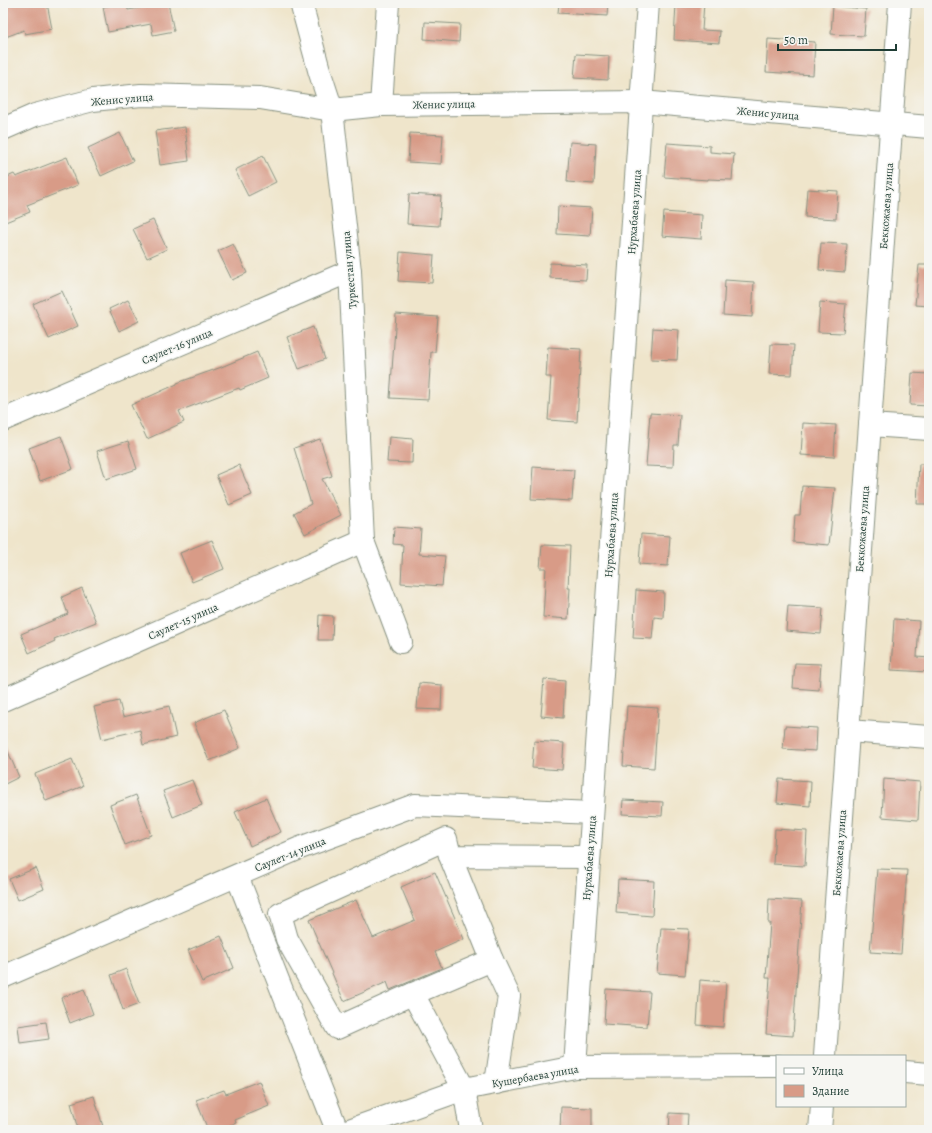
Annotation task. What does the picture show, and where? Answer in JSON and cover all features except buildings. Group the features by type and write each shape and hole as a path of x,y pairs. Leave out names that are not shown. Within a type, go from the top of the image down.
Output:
{"street":[{"name":"Туркестан улица","path":"301,3 319,70 332,110 350,271 363,541 402,642"},
{"path":"381,105 388,3"},
{"name":"Нурхабаева улица","path":"575,1067 648,3"},
{"name":"Беккожаева улица","path":"825,1055 900,3"},
{"name":"Женис улица","path":"3,129 35,115 93,100 141,95 260,98 332,110 381,105 641,102 929,127"},
{"name":"Саулет-16 улица","path":"3,420 350,271"},
{"path":"870,425 929,429"},
{"name":"Саулет-15 улица","path":"3,700 363,541"},
{"path":"848,731 929,737"},
{"name":"Саулет-14 улица","path":"3,977 300,848 415,805 592,813"},
{"path":"492,960 337,1028 287,939 280,914 446,839 450,856 492,960 509,996 496,1083"},
{"path":"450,856 589,857"},
{"path":"237,876 337,1130"},
{"path":"413,994 464,1089 471,1130"},
{"name":"Кушербаева улица","path":"349,1130 464,1089 575,1067 776,1066"},
{"path":"906,1072 929,1074"},
{"path":"820,1130 822,1107"}]}
